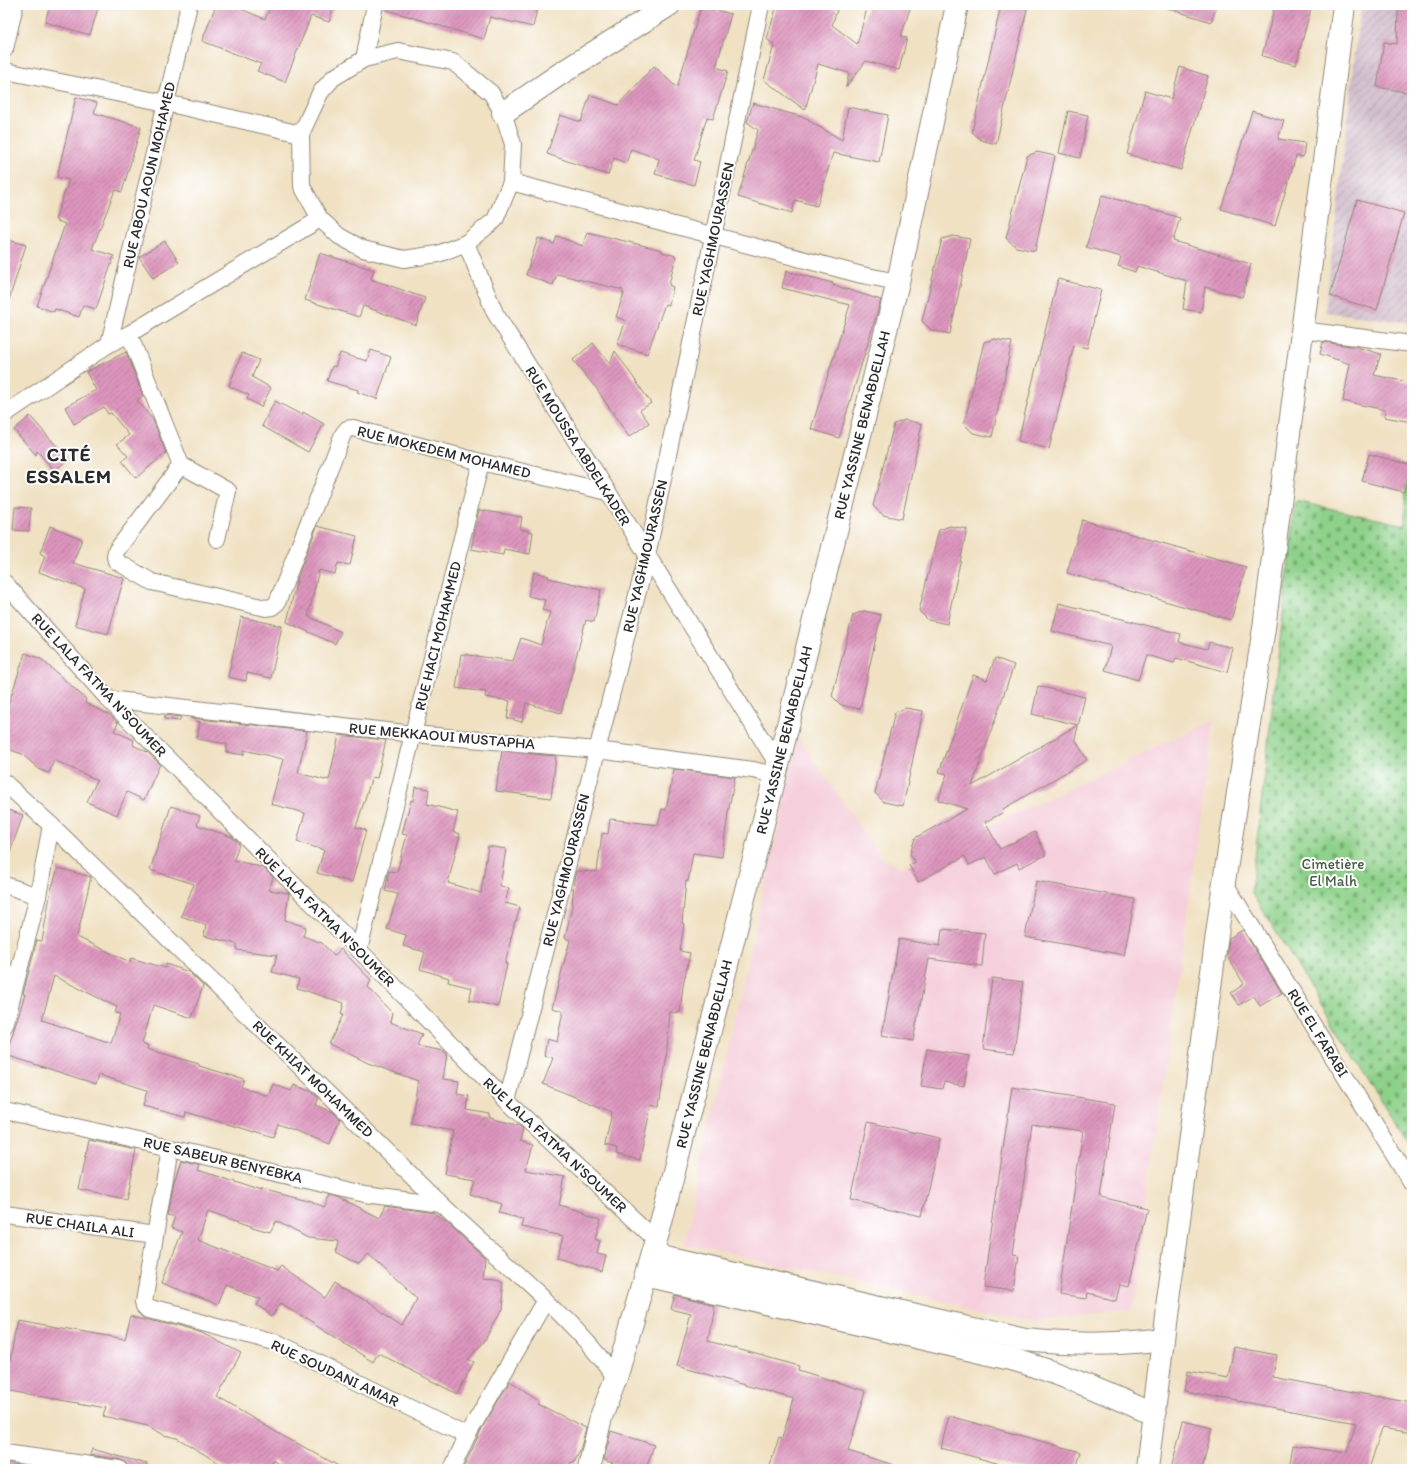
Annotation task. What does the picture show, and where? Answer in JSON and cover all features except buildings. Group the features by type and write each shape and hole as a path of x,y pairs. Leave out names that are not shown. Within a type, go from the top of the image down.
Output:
{"street":[{"path":"5,48 15,5"},
{"name":"RUE ABOU AOUN MOHAMED","path":"109,344 189,5"},
{"path":"364,59 375,5"},
{"path":"503,113 560,74 669,5"},
{"name":"RUE YAGHMOURASSEN","path":"507,1101 647,556 761,5"},
{"name":"RUE YASSINE BENABDELLAH","path":"590,1469 601,1417 616,1378 651,1257 776,770 898,282 957,5"},
{"path":"1147,1469 1224,882 1264,628 1344,5"},
{"path":"398,51 453,62 491,93 503,113 513,144 512,182 495,220 466,243 438,254 404,259 363,249 339,236 320,219 302,186 301,134 320,93 333,78 364,59 398,51"},
{"path":"5,71 166,103 301,134"},
{"path":"512,182 862,275 898,282"},
{"path":"5,414 109,344 129,334 320,219"},
{"name":"RUE MOUSSA ABDELKADER","path":"466,243 495,313 608,492 776,770"},
{"path":"1302,330 1412,344"},
{"path":"129,334 181,465 228,491 217,539"},
{"name":"RUE MOKEDEM MOHAMED","path":"181,465 116,551 116,561 152,582 266,608 272,607 277,603 343,434 347,429 353,428 481,462 608,492"},
{"name":"RUE HACI MOHAMMED","path":"359,950 481,462"},
{"name":"RUE LALA FATMA N'SOUMER","path":"5,583 108,699 359,950 507,1101 651,1257"},
{"name":"RUE MEKKAOUI MUSTAPHA","path":"108,699 413,734 597,750 753,770 776,770"},
{"name":"RUE KHIAT MOHAMMED","path":"5,783 51,824 441,1204 546,1300 601,1357 616,1378"},
{"path":"5,1026 38,896 51,824"},
{"name":"RUE EL FARABI","path":"1224,882 1412,1184"},
{"path":"5,885 38,896"},
{"name":"RUE SABEUR BENYEBKA","path":"5,1111 365,1194 441,1204"},
{"name":"RUE SOUDANI AMAR","path":"170,1148 144,1301 150,1310 278,1343 467,1436"},
{"name":"RUE CHAILA ALI","path":"5,1214 155,1235"},
{"path":"651,1257 1025,1340 1056,1343 1096,1344 1163,1339"},
{"path":"651,1257 1042,1368 1096,1389 1155,1415"},
{"path":"452,1469 467,1436 546,1300"},
{"path":"5,1453 38,1464 119,1469"}],"shaded area":[{"path":"1361,5 1412,5 1412,323 1325,312"},
{"path":"1214,720 1131,1311 1033,1321 684,1244 798,738 883,860 903,867"}],"green space":[{"name":"Cimetière El Malh","path":"1406,472 1412,473 1412,1150 1251,892 1296,501 1405,525"}],"district":[{"name":"CITÉ ESSALEM","path":"69,465"}]}
